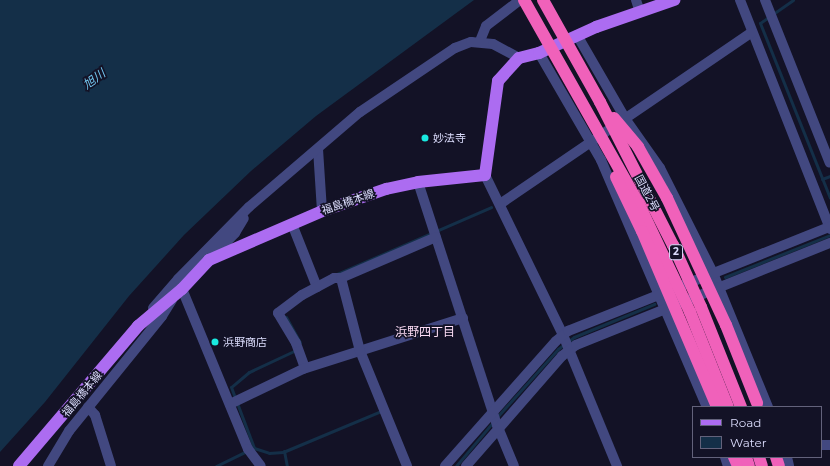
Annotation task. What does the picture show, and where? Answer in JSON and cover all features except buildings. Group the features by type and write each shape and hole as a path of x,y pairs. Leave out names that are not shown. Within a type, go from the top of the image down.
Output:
{"highway":[{"name":"国道2号","path":"524,0 597,140 638,202 666,259 728,406"},
{"name":"国道2号","path":"543,0 600,102 673,245 707,321 741,406"},
{"path":"600,102 638,147 667,198 723,318 761,406"},
{"path":"597,140 645,238 717,406"}],"main road":[{"path":"485,175 498,80 519,58 539,53 577,35 674,0"},
{"name":"福島橋本線","path":"19,466 80,398 138,326 178,293 209,260 322,211 386,189 418,182 485,175"}],"street":[{"path":"480,41 486,26 520,0"},
{"path":"636,0 640,12"},
{"path":"445,466 496,420 566,342 661,294 830,228 740,0"},
{"path":"765,0 830,163"},
{"path":"500,204 626,120 751,30"},
{"path":"577,35 626,120 660,168 713,273 720,288 761,406"},
{"path":"138,326 178,279 249,207 360,112 455,48 480,41 493,44 519,58"},
{"path":"539,53 597,140 707,406"},
{"path":"318,149 322,211"},
{"path":"485,175 566,342 617,466"},
{"path":"418,182 496,420 514,466"},
{"path":"209,260 235,233 249,207"},
{"path":"292,224 316,285"},
{"path":"305,368 298,348 278,313 316,285 334,278 341,278 435,234"},
{"path":"466,466 496,420 566,342 667,310 830,243"},
{"path":"341,278 360,351 407,466"},
{"path":"48,466 68,430 162,316 178,293 233,402 249,450 261,466"},
{"path":"233,402 305,368 463,318"},
{"path":"88,407 95,415 111,466"}],"water":[{"name":"旭川","path":"0,0 474,0 316,116 251,171 184,235 129,296 45,402 0,452"}],"waterway":[{"path":"793,0 760,23 830,198"},
{"path":"822,179 830,176"},
{"path":"337,274 491,207"},
{"path":"725,277 830,235"},
{"path":"497,417 558,349 574,337 654,304"},
{"path":"286,317 300,342"},
{"path":"296,350 249,372 231,387 254,448 269,453 283,452 381,411"},
{"path":"456,466 493,422"},
{"path":"216,466 247,451"},
{"path":"284,451 287,466"}],"place":[{"name":"妙法寺","path":"425,138"},
{"name":"浜野商店","path":"215,342"}],"district":[{"name":"浜野四丁目","path":"425,332"}]}
